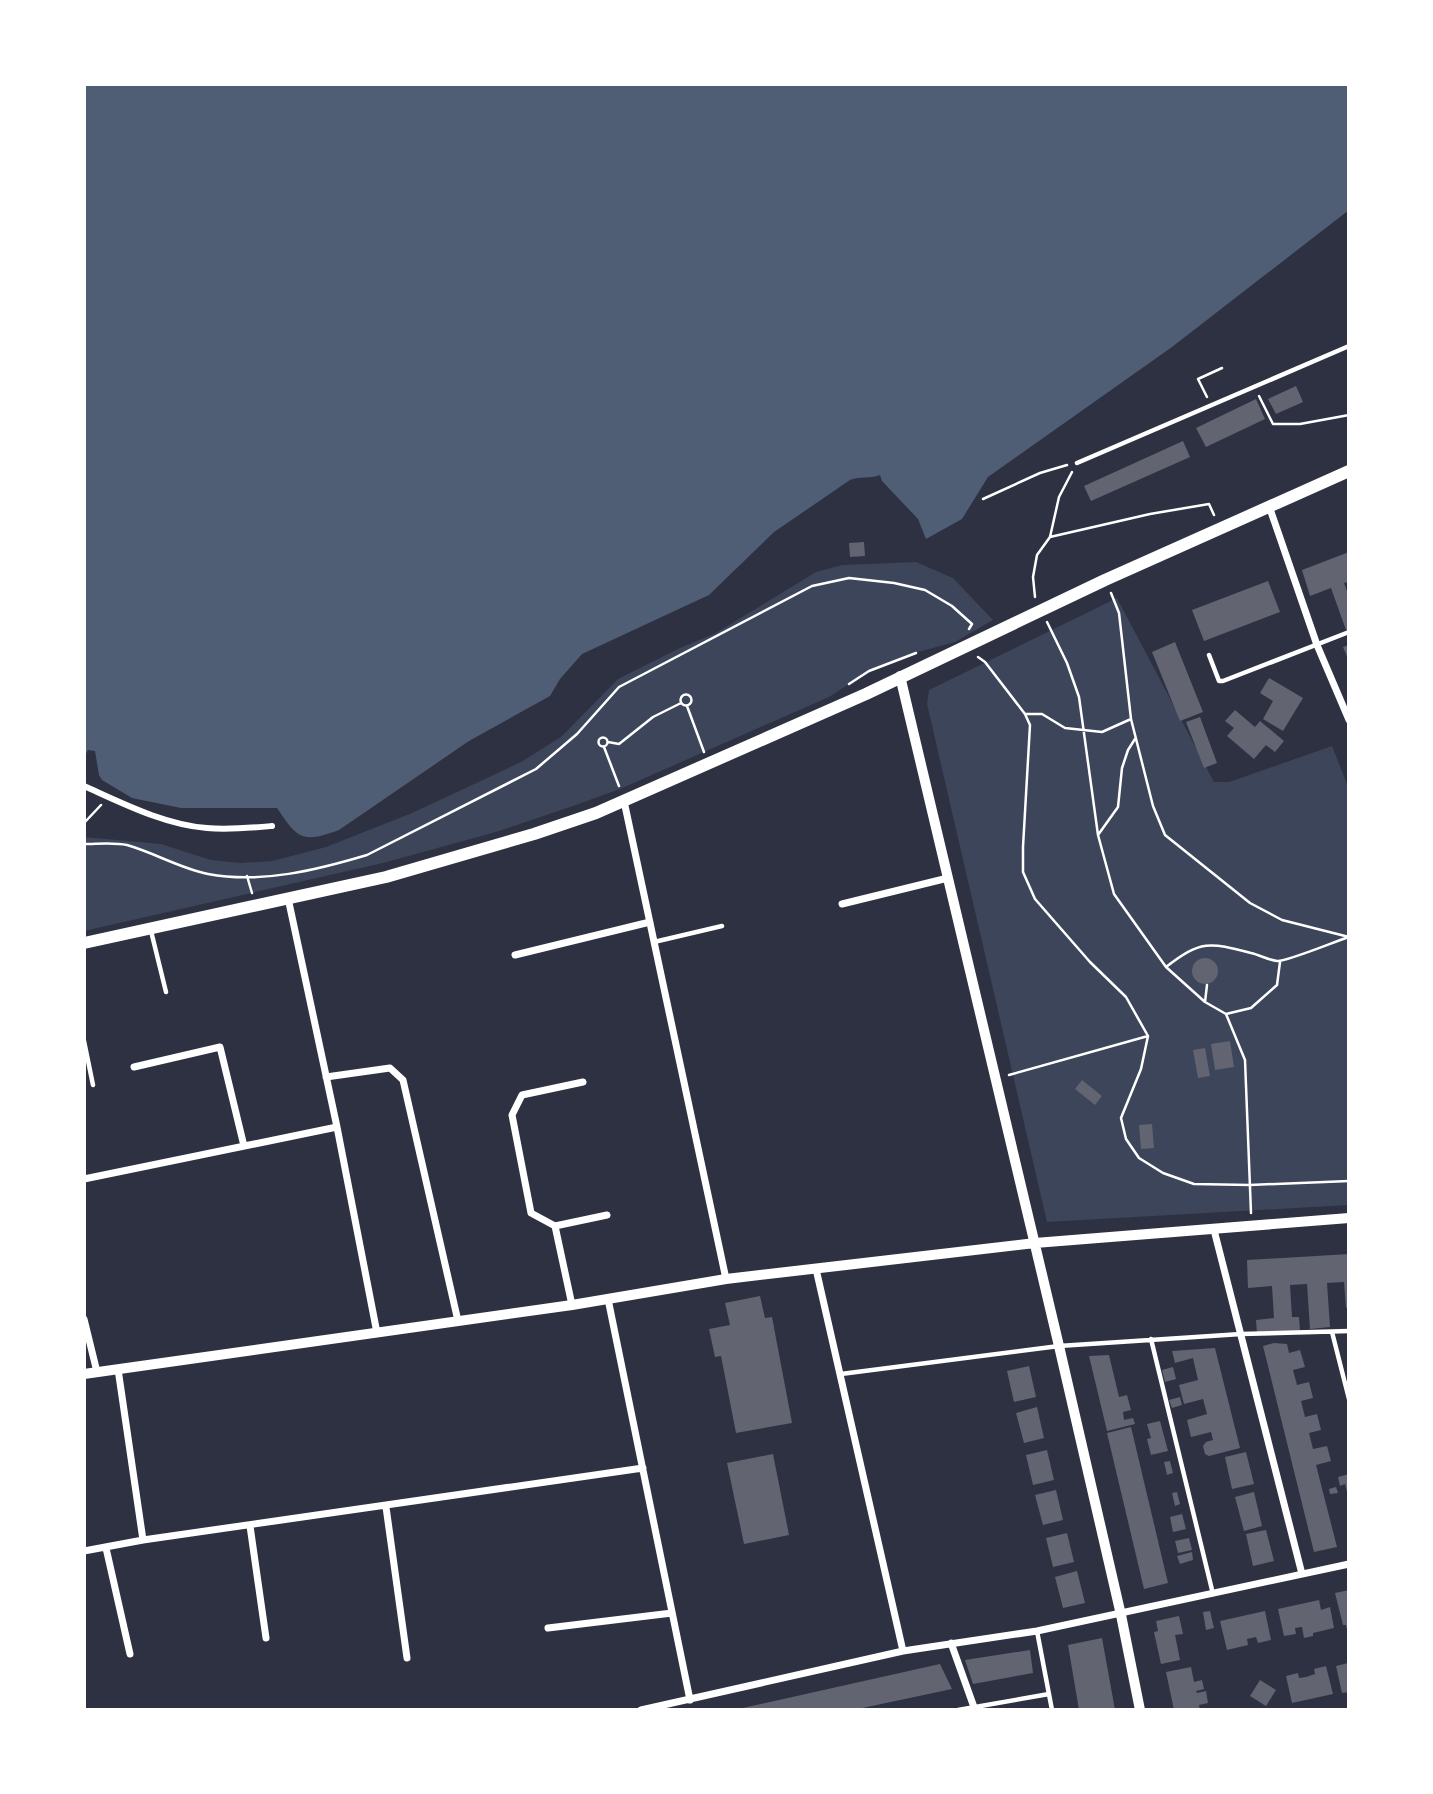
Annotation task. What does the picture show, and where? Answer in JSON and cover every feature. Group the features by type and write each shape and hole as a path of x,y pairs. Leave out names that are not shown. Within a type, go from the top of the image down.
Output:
{"main road":[{"path":"84,943 386,877 534,834 866,694 966,640 1016,622 1349,471"}],"street":[{"path":"1269,505 1317,645 1349,720"},
{"path":"900,676 1059,1346 1140,1710"},
{"path":"84,786 169,821 205,828 272,826"},
{"path":"622,795 726,1279"},
{"path":"842,904 948,878"},
{"path":"288,898 337,1127 377,1333"},
{"path":"515,955 650,922"},
{"path":"134,1067 220,1046 244,1146"},
{"path":"326,1077 390,1068 403,1080 458,1321"},
{"path":"583,1082 522,1095 512,1115 531,1213 555,1226 607,1215"},
{"path":"84,1179 337,1127"},
{"path":"84,1374 572,1305 726,1279 1035,1243 1349,1218"},
{"path":"555,1226 572,1305"},
{"path":"1214,1230 1302,1574"},
{"path":"816,1269 902,1651"},
{"path":"608,1299 690,1700"},
{"path":"84,1319 97,1372"},
{"path":"118,1369 143,1541"},
{"path":"84,1551 643,1468"},
{"path":"386,1507 407,1658"},
{"path":"250,1526 266,1638"},
{"path":"107,1548 130,1654"},
{"path":"641,1710 902,1651 1037,1632 1349,1564"},
{"path":"548,1628 672,1613"},
{"path":"951,1643 974,1708"}],"lane":[{"path":"1077,463 1349,346"},
{"path":"1209,655 1219,681 1223,681 1349,632"},
{"path":"654,942 722,926"},
{"path":"150,929 166,992"},
{"path":"84,1041 93,1085"},
{"path":"840,1374 1059,1346 1241,1334 1349,1331"},
{"path":"1332,1332 1349,1399"},
{"path":"1151,1339 1213,1594"},
{"path":"1037,1632 1052,1710"},
{"path":"958,1710 1049,1693"}],"path":[{"path":"1211,405 1198,379 1222,368"},
{"path":"1254,387 1273,424 1300,424 1349,415"},
{"path":"984,499 1040,473 1077,463"},
{"path":"1036,598 1033,577 1037,555 1050,537 1059,497 1077,463"},
{"path":"1050,537 1150,514 1209,504 1214,515"},
{"path":"84,844 125,844 177,865 210,874 265,878 341,863 367,855 536,769 578,734 619,687 812,586 849,578 925,590 952,606 972,624 966,640 1030,724 1023,872 1034,899 1126,998 1148,1036 1141,1069 1121,1118 1126,1139 1139,1158 1163,1173 1194,1184 1349,1181"},
{"path":"1105,580 1119,613 1131,719 1153,806 1165,835 1250,904 1282,920 1349,937"},
{"path":"1045,617 1067,663 1079,697 1098,835 1114,894 1166,967 1205,1002 1226,1014 1245,1060 1251,1227"},
{"path":"849,684 869,671 919,652"},
{"path":"681,703 683,696 687,695 691,701 687,705"},
{"path":"622,795 599,740 604,738 608,743 619,744 653,717 681,703 687,705"},
{"path":"687,705 704,753"},
{"path":"1025,714 1042,713 1065,727 1102,732 1131,719"},
{"path":"1098,835 1118,807 1122,768 1128,750 1136,738"},
{"path":"604,747 608,743"},
{"path":"84,823 108,797"},
{"path":"247,876 252,893"},
{"path":"1166,967 1187,951 1203,945 1252,953 1280,962 1349,937"},
{"path":"1226,1014 1251,1008 1277,985 1280,962"},
{"path":"1205,1002 1207,985"},
{"path":"996,1079 1148,1036"}],"shaded area":[{"path":"84,84 1349,84 1349,210 1172,347 988,477 962,519 926,539 918,519 882,481 880,475 850,480 774,532 709,595 582,654 560,679 550,696 469,741 339,830 308,837 296,832 277,808 181,808 132,798 102,780 95,751 88,750 84,757"},
{"path":"916,562 953,578 993,620 955,642 907,655 869,671 829,697 620,789 573,806 496,832 383,863 84,931 84,837 161,844 211,860 240,863 272,861 326,847 412,813 521,762 561,737 618,679 716,633 816,572 842,565"},
{"path":"1117,598 1214,782 1229,782 1332,746 1349,789 1349,1205 1047,1222 927,704 929,690"}],"building":[{"path":"1296,386 1303,402 1276,414 1268,399"},
{"path":"1256,399 1265,419 1206,447 1196,428"},
{"path":"1183,441 1190,457 1091,501 1084,486"},
{"path":"864,542 865,556 850,557 849,543"},
{"path":"1349,552 1349,582 1344,583 1349,597 1349,629 1346,630 1331,588 1310,596 1302,570"},
{"path":"1268,581 1280,612 1204,641 1192,610"},
{"path":"1175,642 1203,712 1180,721 1152,652"},
{"path":"1349,645 1349,661 1343,647"},
{"path":"1269,678 1303,698 1283,731 1263,719 1273,701 1260,693"},
{"path":"1235,710 1255,727 1260,721 1284,741 1275,752 1266,745 1254,759 1227,736 1234,728 1225,721"},
{"path":"1200,717 1217,763 1204,768 1186,722"},
{"path":"1205,958 1214,962 1218,971 1214,980 1205,984 1196,980 1192,971 1196,962"},
{"path":"1230,1041 1234,1067 1215,1070 1211,1044"},
{"path":"1205,1048 1210,1076 1198,1078 1193,1050"},
{"path":"1082,1080 1102,1096 1095,1105 1075,1089"},
{"path":"1152,1124 1154,1148 1141,1149 1139,1125"},
{"path":"1349,1254 1349,1307 1346,1308 1344,1282 1327,1283 1330,1327 1310,1329 1307,1284 1290,1285 1292,1317 1299,1317 1300,1331 1257,1333 1256,1320 1274,1318 1272,1286 1248,1288 1247,1260"},
{"path":"760,1296 765,1318 772,1317 792,1423 736,1433 721,1356 715,1357 709,1329 730,1325 725,1303"},
{"path":"1287,1344 1289,1353 1300,1350 1305,1367 1293,1370 1297,1385 1309,1382 1313,1398 1301,1401 1305,1417 1317,1414 1321,1430 1309,1433 1313,1449 1327,1446 1331,1461 1316,1465 1337,1547 1314,1552 1263,1346"},
{"path":"1215,1348 1240,1448 1209,1456 1205,1454 1203,1446 1213,1440 1211,1432 1191,1437 1187,1420 1207,1414 1203,1399 1184,1404 1179,1385 1198,1380 1193,1358 1175,1363 1172,1351"},
{"path":"1109,1355 1119,1397 1127,1395 1131,1410 1123,1412 1124,1420 1133,1418 1135,1424 1107,1431 1089,1356"},
{"path":"1029,1366 1036,1397 1014,1402 1007,1371"},
{"path":"1173,1367 1176,1379 1165,1382 1162,1370"},
{"path":"1180,1397 1182,1405 1172,1408 1169,1400"},
{"path":"1037,1407 1044,1438 1024,1443 1016,1413"},
{"path":"1160,1421 1168,1451 1151,1455 1147,1439 1151,1438 1147,1424"},
{"path":"1131,1427 1168,1583 1144,1589 1107,1433"},
{"path":"1047,1450 1054,1480 1033,1485 1026,1455"},
{"path":"1246,1452 1254,1484 1232,1489 1225,1457"},
{"path":"773,1454 789,1535 744,1544 727,1463"},
{"path":"1170,1461 1173,1473 1167,1475 1164,1462"},
{"path":"1349,1474 1348,1495 1345,1484 1340,1486 1338,1477"},
{"path":"1336,1487 1338,1493 1330,1494 1329,1489"},
{"path":"1056,1490 1063,1520 1043,1525 1035,1495"},
{"path":"1177,1492 1180,1504 1175,1506 1172,1493"},
{"path":"1254,1492 1262,1526 1244,1531 1235,1497"},
{"path":"1182,1514 1186,1529 1173,1532 1170,1517"},
{"path":"1266,1530 1274,1561 1253,1566 1246,1534"},
{"path":"1067,1533 1074,1562 1053,1567 1046,1538"},
{"path":"1189,1538 1192,1550 1178,1553 1175,1541"},
{"path":"1192,1552 1193,1560 1180,1564 1177,1556"},
{"path":"1077,1571 1085,1603 1063,1608 1055,1577"},
{"path":"1349,1590 1349,1634 1348,1634 1335,1593"},
{"path":"1319,1600 1321,1610 1330,1607 1334,1628 1304,1638 1302,1627 1295,1628 1296,1634 1284,1636 1278,1609"},
{"path":"1210,1611 1214,1628 1206,1630 1203,1612"},
{"path":"1265,1611 1271,1640 1258,1643 1256,1637 1247,1639 1248,1645 1227,1650 1220,1621"},
{"path":"1179,1616 1183,1634 1175,1635 1180,1660 1161,1664 1154,1632 1158,1631 1156,1621"},
{"path":"1102,1638 1115,1710 1079,1710 1068,1645"},
{"path":"1030,1650 1033,1673 973,1684 965,1660"},
{"path":"1348,1663 1349,1692 1342,1693 1336,1666"},
{"path":"940,1664 952,1689 853,1710 734,1710"},
{"path":"1326,1666 1333,1694 1292,1703 1286,1676 1298,1673 1299,1678 1306,1677 1315,1674 1314,1669"},
{"path":"1191,1667 1194,1682 1202,1680 1204,1689 1196,1691 1206,1691 1208,1703 1199,1705 1200,1710 1174,1710 1166,1672"},
{"path":"1260,1680 1276,1690 1266,1706 1250,1696"}]}
